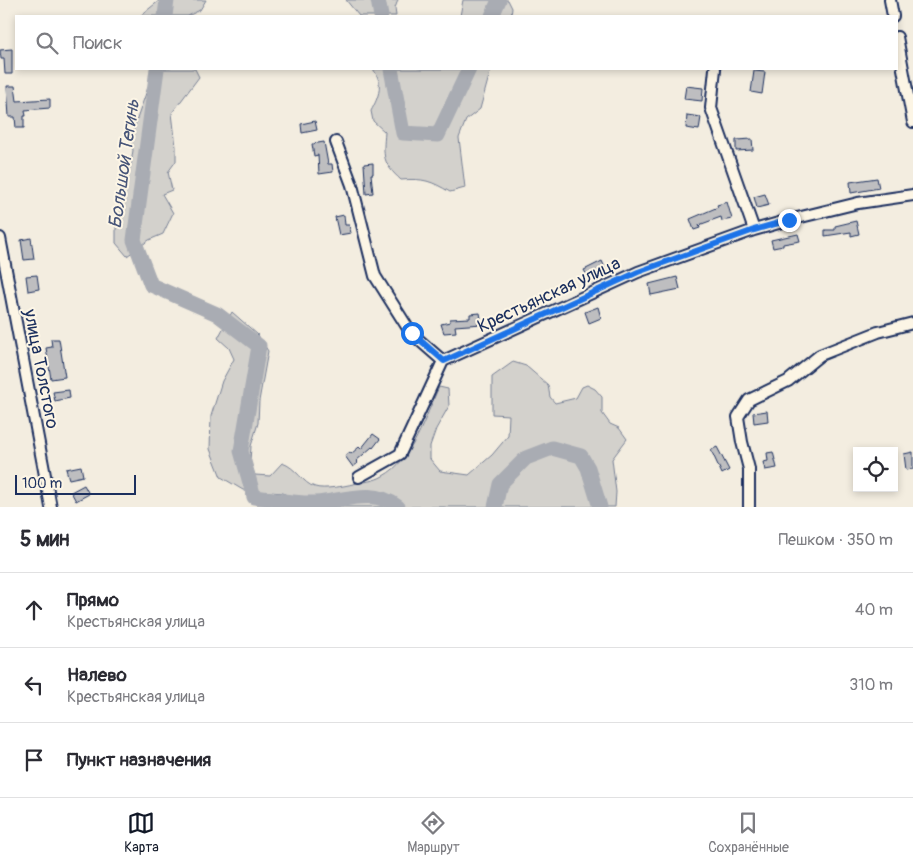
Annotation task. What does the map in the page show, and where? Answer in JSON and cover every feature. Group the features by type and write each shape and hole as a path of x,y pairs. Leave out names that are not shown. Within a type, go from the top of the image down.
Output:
{"street":[{"path":"890,0 893,15"},
{"path":"898,42 913,122"},
{"path":"715,70 711,108 754,230"},
{"path":"336,142 352,185 375,276 412,333 444,361 400,454 359,477"},
{"name":"Крестьянская улица","path":"444,361 638,272 754,230 858,204 913,195"},
{"name":"улица Толстого","path":"0,238 51,507"},
{"path":"749,507 749,469 738,417 749,400 788,381 820,356 878,332 913,323"}],"shaded area":[{"path":"160,0 206,0 200,10 190,15 141,15"},
{"path":"346,0 398,0 395,8 396,15 358,15"},
{"path":"463,0 508,0 512,8 511,15 460,15"},
{"path":"151,70 196,70 199,77 172,113 176,161 168,172 172,190 162,194 173,213 163,234 149,240 127,256 116,243 116,225 122,208 122,193 131,164 133,150 130,139 153,73"},
{"path":"374,70 491,70 480,109 466,120 459,138 465,188 450,192 427,181 416,179 401,180 390,169 384,153 385,132 373,121 371,111 379,90"},
{"path":"232,312 258,335 268,351 259,401 258,423 251,446 250,462 255,475 270,476 282,463 291,468 307,483 319,488 340,487 380,478 393,469 410,449 439,387 448,389 449,406 436,429 430,446 430,459 440,471 469,475 492,455 508,436 509,415 492,414 492,377 513,362 526,366 548,385 550,397 555,403 576,398 582,387 587,385 595,389 602,397 602,413 610,424 619,428 627,439 612,459 616,492 615,507 309,507 283,493 243,490 221,477 210,449 211,416 222,381 234,359 229,348 218,338"}],"building":[{"path":"12,49 12,74 5,74 4,59 1,59 0,50"},
{"path":"754,71 765,72 762,94 751,92"},
{"path":"7,86 15,86 17,101 50,99 50,108 25,110 24,128 16,128 15,117 9,117"},
{"path":"686,86 703,88 702,101 684,99"},
{"path":"687,115 701,117 699,130 686,128"},
{"path":"315,121 317,130 302,133 301,124"},
{"path":"752,139 753,150 736,151 736,140"},
{"path":"324,142 328,164 332,164 333,172 319,174 318,155 314,156 312,144"},
{"path":"373,163 373,174 371,174 373,193 366,194 364,164"},
{"path":"877,178 879,188 851,193 850,182"},
{"path":"765,194 769,205 757,208 754,197"},
{"path":"727,202 732,219 722,221 721,217 699,225 700,228 694,230 690,219"},
{"path":"344,215 345,225 349,225 351,233 339,235 335,217"},
{"path":"856,221 859,234 851,236 851,232 825,236 825,230 835,230 835,226"},
{"path":"798,234 800,241 773,248 771,240"},
{"path":"31,238 34,259 24,260 21,240"},
{"path":"602,261 606,270 588,277 584,270"},
{"path":"37,275 39,289 28,291 26,276"},
{"path":"677,277 680,289 651,295 649,284"},
{"path":"598,307 601,318 589,323 585,312"},
{"path":"480,313 482,324 455,326 456,332 444,333 441,324 450,322 450,319 470,318 470,314"},
{"path":"51,339 59,339 65,377 51,379 46,348 52,347"},
{"path":"69,390 70,398 55,401 53,392"},
{"path":"767,411 768,421 754,423 753,413"},
{"path":"373,434 380,439 373,448 356,461 358,463 353,467 345,456 350,452 351,454 359,447 361,449"},
{"path":"717,447 729,470 722,474 711,450"},
{"path":"773,452 777,468 765,470 763,462 768,461 767,453"},
{"path":"913,452 913,469 906,470 904,454"},
{"path":"81,466 83,476 69,479 66,469"},
{"path":"84,485 89,494 76,501 71,492"}],"waterway":[{"name":"Большой Тегинь","path":"165,15 167,0"},
{"name":"Большой Тегинь","path":"378,0 381,15"},
{"name":"Большой Тегинь","path":"492,15 499,0"},
{"name":"Большой Тегинь","path":"157,70 134,240 151,285 217,314 259,346 241,451 254,497 316,503 369,496 389,501 398,507"},
{"name":"Большой Тегинь","path":"391,70 403,133 438,135 469,70"},
{"name":"Большой Тегинь","path":"495,507 500,484 526,458 552,448 581,456 588,468 600,507"}],"route":[{"path":"412,333 444,361 638,272 754,230 789,220"}]}
